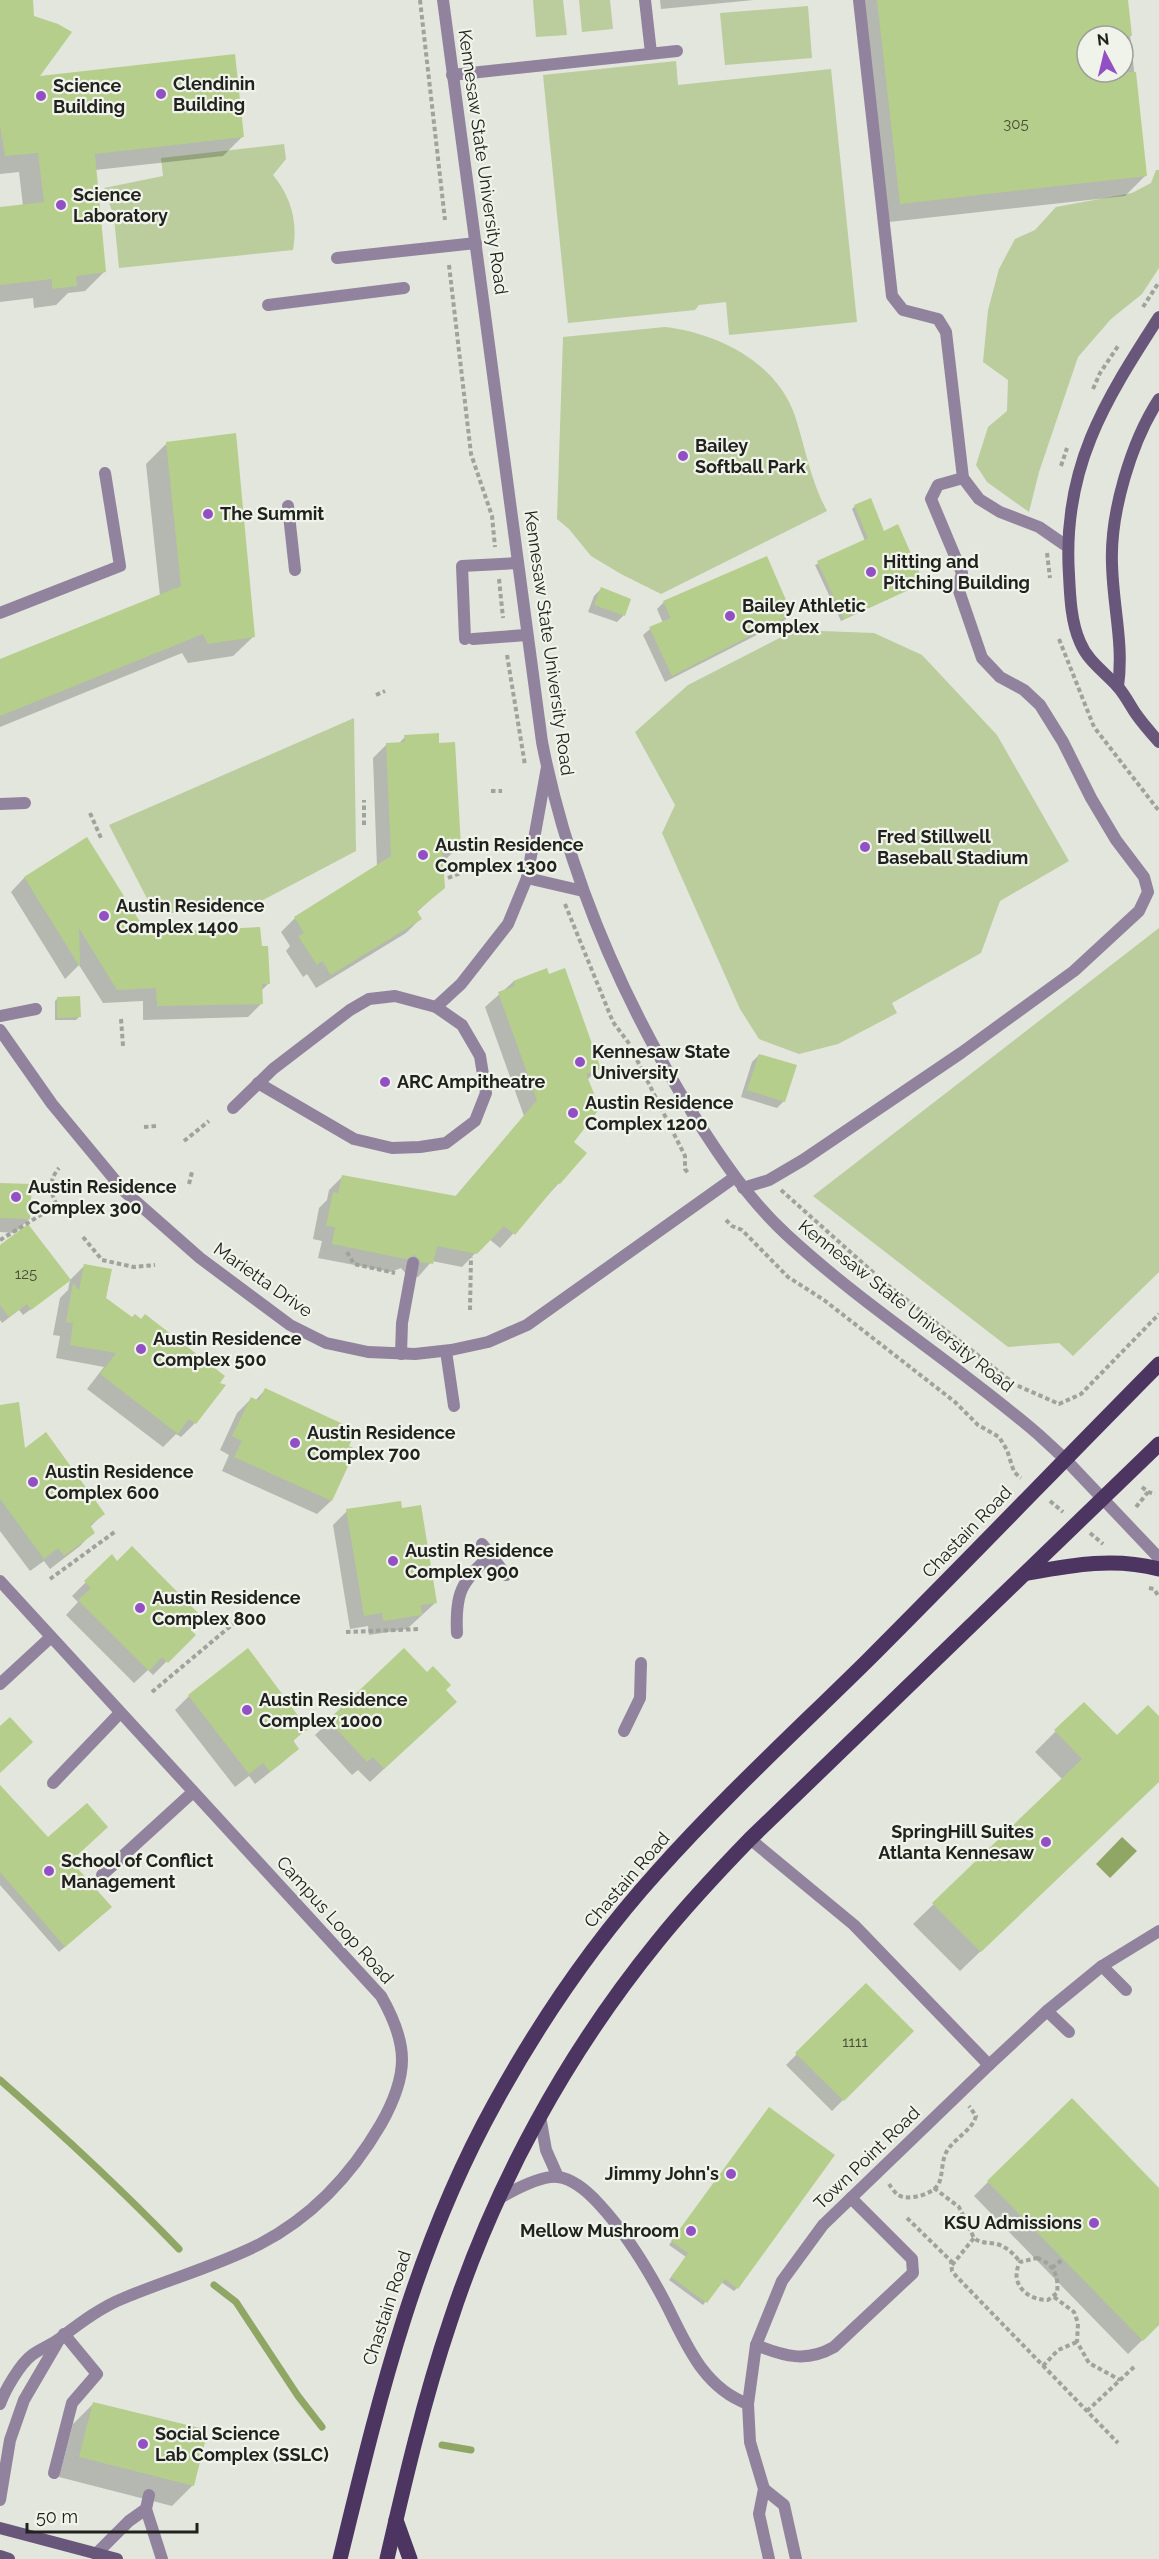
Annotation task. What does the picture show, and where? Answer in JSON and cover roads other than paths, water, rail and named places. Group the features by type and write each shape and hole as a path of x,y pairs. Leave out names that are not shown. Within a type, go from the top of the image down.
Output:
{"main road":[{"path":"1159,317 1113,388 1095,425 1081,466 1072,505 1068,547 1072,606 1080,642 1101,672 1118,687 1136,715 1159,742"},
{"path":"1118,687 1121,647 1111,562 1114,528 1121,491 1134,449 1159,399"},
{"name":"Chastain Road","path":"340,2559 379,2398 399,2328 431,2238 461,2169 495,2103 557,2001 607,1932 664,1864 1159,1364"},
{"path":"387,2559 450,2321 498,2199 540,2116 575,2056 621,1990 685,1910 750,1839 1159,1444"},
{"path":"1028,1573 1099,1562 1121,1562 1159,1569"},
{"path":"396,2520 410,2559"},
{"path":"0,2528 117,2559"},
{"path":"0,2556 9,2559"}],"street":[{"name":"Kennesaw State University Road","path":"443,0 526,635 547,767 561,823 583,891 611,960 673,1081 735,1177 768,1216 805,1251 866,1302 1030,1427 1065,1459 1159,1558"},
{"path":"645,0 651,53"},
{"path":"859,0 892,296 903,310 938,319 946,332 963,478 979,499 1000,512 1039,527 1068,547"},
{"path":"452,75 677,51"},
{"path":"337,258 476,243"},
{"path":"267,305 404,288"},
{"path":"0,613 120,566 105,473"},
{"path":"744,1188 769,1180 803,1160 961,1053 1074,971 1139,911 1148,892 1144,877 1116,840 1091,798 1063,742 1040,705 1024,690 1000,677 982,658 958,588 962,573 931,500 938,485 963,478"},
{"path":"288,506 295,570"},
{"path":"518,563 462,566 469,639 526,635"},
{"path":"436,1007 461,984 508,924 526,878 547,767"},
{"path":"0,804 25,803"},
{"path":"526,878 583,891"},
{"path":"233,1108 258,1083 325,1029 369,999 395,996 436,1007 462,1025 480,1056 486,1092 475,1121 446,1143 392,1148 354,1139 258,1083"},
{"path":"0,1016 36,1010"},
{"name":"Marietta Drive","path":"0,1030 52,1104 124,1191 200,1258 290,1324 326,1343 368,1352 401,1354 446,1351 488,1342 527,1325 735,1177"},
{"path":"401,1354 402,1323 413,1263"},
{"path":"446,1351 454,1406"},
{"path":"482,1544 506,1575"},
{"path":"456,1633 456,1605 467,1576 490,1555"},
{"name":"Campus Loop Road","path":"0,1581 381,1996 395,2020 402,2047 402,2075 391,2106 369,2145 340,2182 300,2219 260,2244 122,2299 29,2356 4,2392 0,2404"},
{"path":"0,1684 51,1637"},
{"path":"624,1731 640,1698 641,1663"},
{"path":"53,1783 120,1713"},
{"path":"102,1875 193,1792"},
{"path":"750,1839 854,1925 989,2065"},
{"name":"Town Point Road","path":"769,2559 759,2514 764,2488 750,2442 748,2404 756,2345 782,2281 823,2225 1047,2011 1102,1966 1158,1933"},
{"path":"1102,1966 1126,1990"},
{"path":"1047,2011 1069,2032"},
{"path":"540,2116 546,2150 558,2177"},
{"path":"498,2199 522,2186 558,2177 582,2187 624,2235 663,2298 696,2362 726,2395 748,2404"},
{"path":"756,2345 794,2357 807,2358 821,2354 834,2347 912,2273 912,2259 851,2198"},
{"path":"54,2472 72,2403 97,2374 62,2336"},
{"name":"Campus Loop Road","path":"0,2500 10,2440 24,2400 62,2336"},
{"name":"Town Point Road","path":"764,2488 784,2505 796,2559"},
{"path":"149,2495 146,2509 162,2559"},
{"path":"96,2554 146,2509"}],"waterway":[{"path":"0,2080 136,2205 179,2249"},
{"path":"214,2285 236,2302 298,2396 322,2427"},
{"path":"442,2445 471,2450"}],"place":[{"name":"Clendinin Building","path":"161,94"},
{"name":"Science Building","path":"41,96"},
{"name":"Science Laboratory","path":"61,205"},
{"name":"Bailey Softball Park","path":"683,456"},
{"name":"The Summit","path":"208,514"},
{"name":"Hitting and Pitching Building","path":"871,572"},
{"name":"Bailey Athletic Complex","path":"730,616"},
{"name":"Fred Stillwell Baseball Stadium","path":"865,847"},
{"name":"Austin Residence Complex 1300","path":"423,855"},
{"name":"Austin Residence Complex 1400","path":"104,916"},
{"name":"Kennesaw State University","path":"580,1062"},
{"name":"ARC Ampitheatre","path":"385,1082"},
{"name":"Austin Residence Complex 1200","path":"573,1113"},
{"name":"Austin Residence Complex 300","path":"16,1197"},
{"name":"Austin Residence Complex 500","path":"141,1349"},
{"name":"Austin Residence Complex 700","path":"295,1443"},
{"name":"Austin Residence Complex 600","path":"33,1482"},
{"name":"Austin Residence Complex 900","path":"393,1561"},
{"name":"Austin Residence Complex 800","path":"140,1608"},
{"name":"Austin Residence Complex 1000","path":"247,1710"},
{"name":"SpringHill Suites Atlanta Kennesaw","path":"1046,1842"},
{"name":"School of Conflict Management","path":"49,1871"},
{"name":"Jimmy John's","path":"731,2174"},
{"name":"KSU Admissions","path":"1094,2223"},
{"name":"Mellow Mushroom","path":"691,2231"},
{"name":"Social Science Lab Complex (SSLC)","path":"143,2444"}]}
